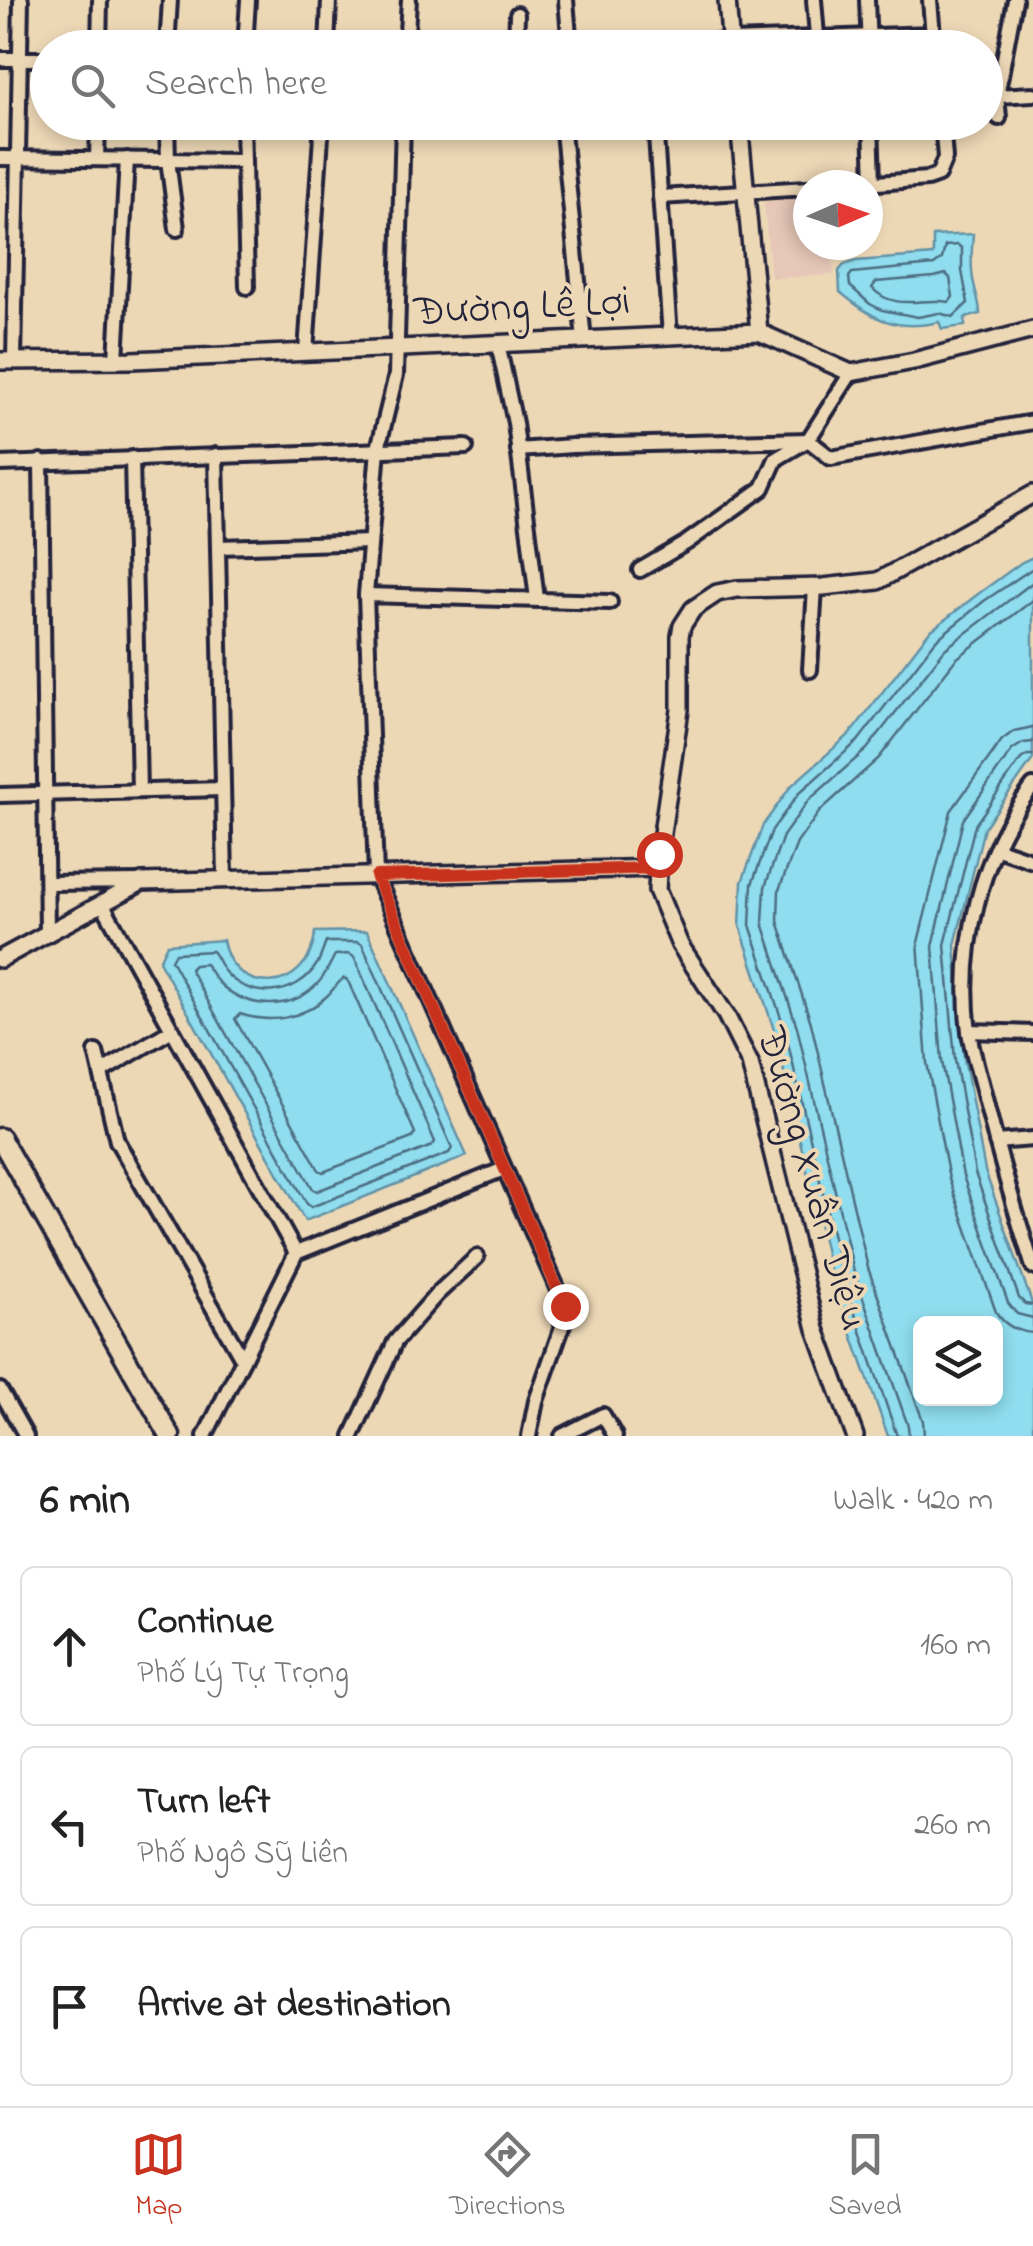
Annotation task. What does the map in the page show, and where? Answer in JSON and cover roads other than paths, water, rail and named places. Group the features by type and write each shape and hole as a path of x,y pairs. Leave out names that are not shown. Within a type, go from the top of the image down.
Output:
{"main road":[{"path":"0,1138 170,1436"}],"street":[{"path":"7,361 21,0"},
{"path":"99,30 100,0"},
{"path":"168,30 170,0"},
{"path":"246,30 248,0"},
{"path":"328,30 329,0"},
{"path":"407,30 409,0"},
{"path":"566,0 568,30"},
{"path":"727,0 730,30"},
{"path":"814,0 816,30"},
{"path":"867,0 868,30"},
{"path":"930,0 933,30"},
{"path":"1003,64 1015,0"},
{"path":"517,14 517,30"},
{"path":"0,59 30,59"},
{"path":"1003,96 1033,94"},
{"path":"97,159 98,140"},
{"path":"168,140 177,229"},
{"path":"243,140 247,287"},
{"path":"306,352 321,140"},
{"path":"402,140 396,375 378,449 366,595 376,876 565,1306 564,1321 536,1401 530,1436"},
{"path":"564,140 584,340"},
{"path":"656,140 670,336"},
{"path":"741,140 759,332"},
{"path":"872,140 873,170"},
{"path":"883,183 938,175 945,158 944,140"},
{"path":"0,158 242,160"},
{"path":"116,360 127,160"},
{"path":"660,197 793,189"},
{"path":"640,570 686,544 763,488 776,459 808,440 851,373 1033,330"},
{"name":"Đường Lê Lợi","path":"7,361 116,360 759,332 851,373"},
{"path":"498,344 518,450 537,599"},
{"path":"518,450 808,440 831,458 1033,422"},
{"path":"0,464 466,448"},
{"path":"216,455 225,878"},
{"path":"132,458 139,791"},
{"path":"40,461 48,933"},
{"name":"Đường Xuân Diệu","path":"855,1436 816,1329 750,1063 726,1016 680,945 657,890 680,710 680,636 687,617 705,600 726,590 878,581 1033,494"},
{"path":"218,546 370,542"},
{"path":"810,670 814,587"},
{"path":"366,595 610,602"},
{"path":"1033,786 1015,809 980,892 967,963 969,1032 996,1142 1030,1243 1033,1267"},
{"path":"0,795 223,789"},
{"path":"998,848 1033,861"},
{"path":"47,882 658,868"},
{"path":"0,959 142,882"},
{"path":"102,903 296,1253"},
{"path":"101,1072 172,1030"},
{"path":"969,1032 1033,1033"},
{"path":"96,1052 117,1140 243,1360"},
{"path":"996,1142 1033,1139"},
{"path":"205,1436 296,1253 504,1168"},
{"path":"352,1436 395,1342 437,1294 477,1257"},
{"path":"0,1390 26,1436"},
{"path":"562,1436 602,1415 615,1436"}],"water":[{"path":"973,234 972,276 980,314 965,318 965,326 942,329 939,322 910,325 885,321 840,292 839,271 844,265 933,255 933,236"},
{"path":"1033,557 1033,759 984,828 955,945 964,1058 985,1171 1033,1306 1033,1436 888,1436 832,1279 775,1033 740,926 742,882 763,825 791,786 850,734 929,632"},
{"path":"367,931 467,1156 305,1221 159,961 167,944 223,940 230,959 241,972 255,980 271,982 300,968 310,953 315,932"}]}
